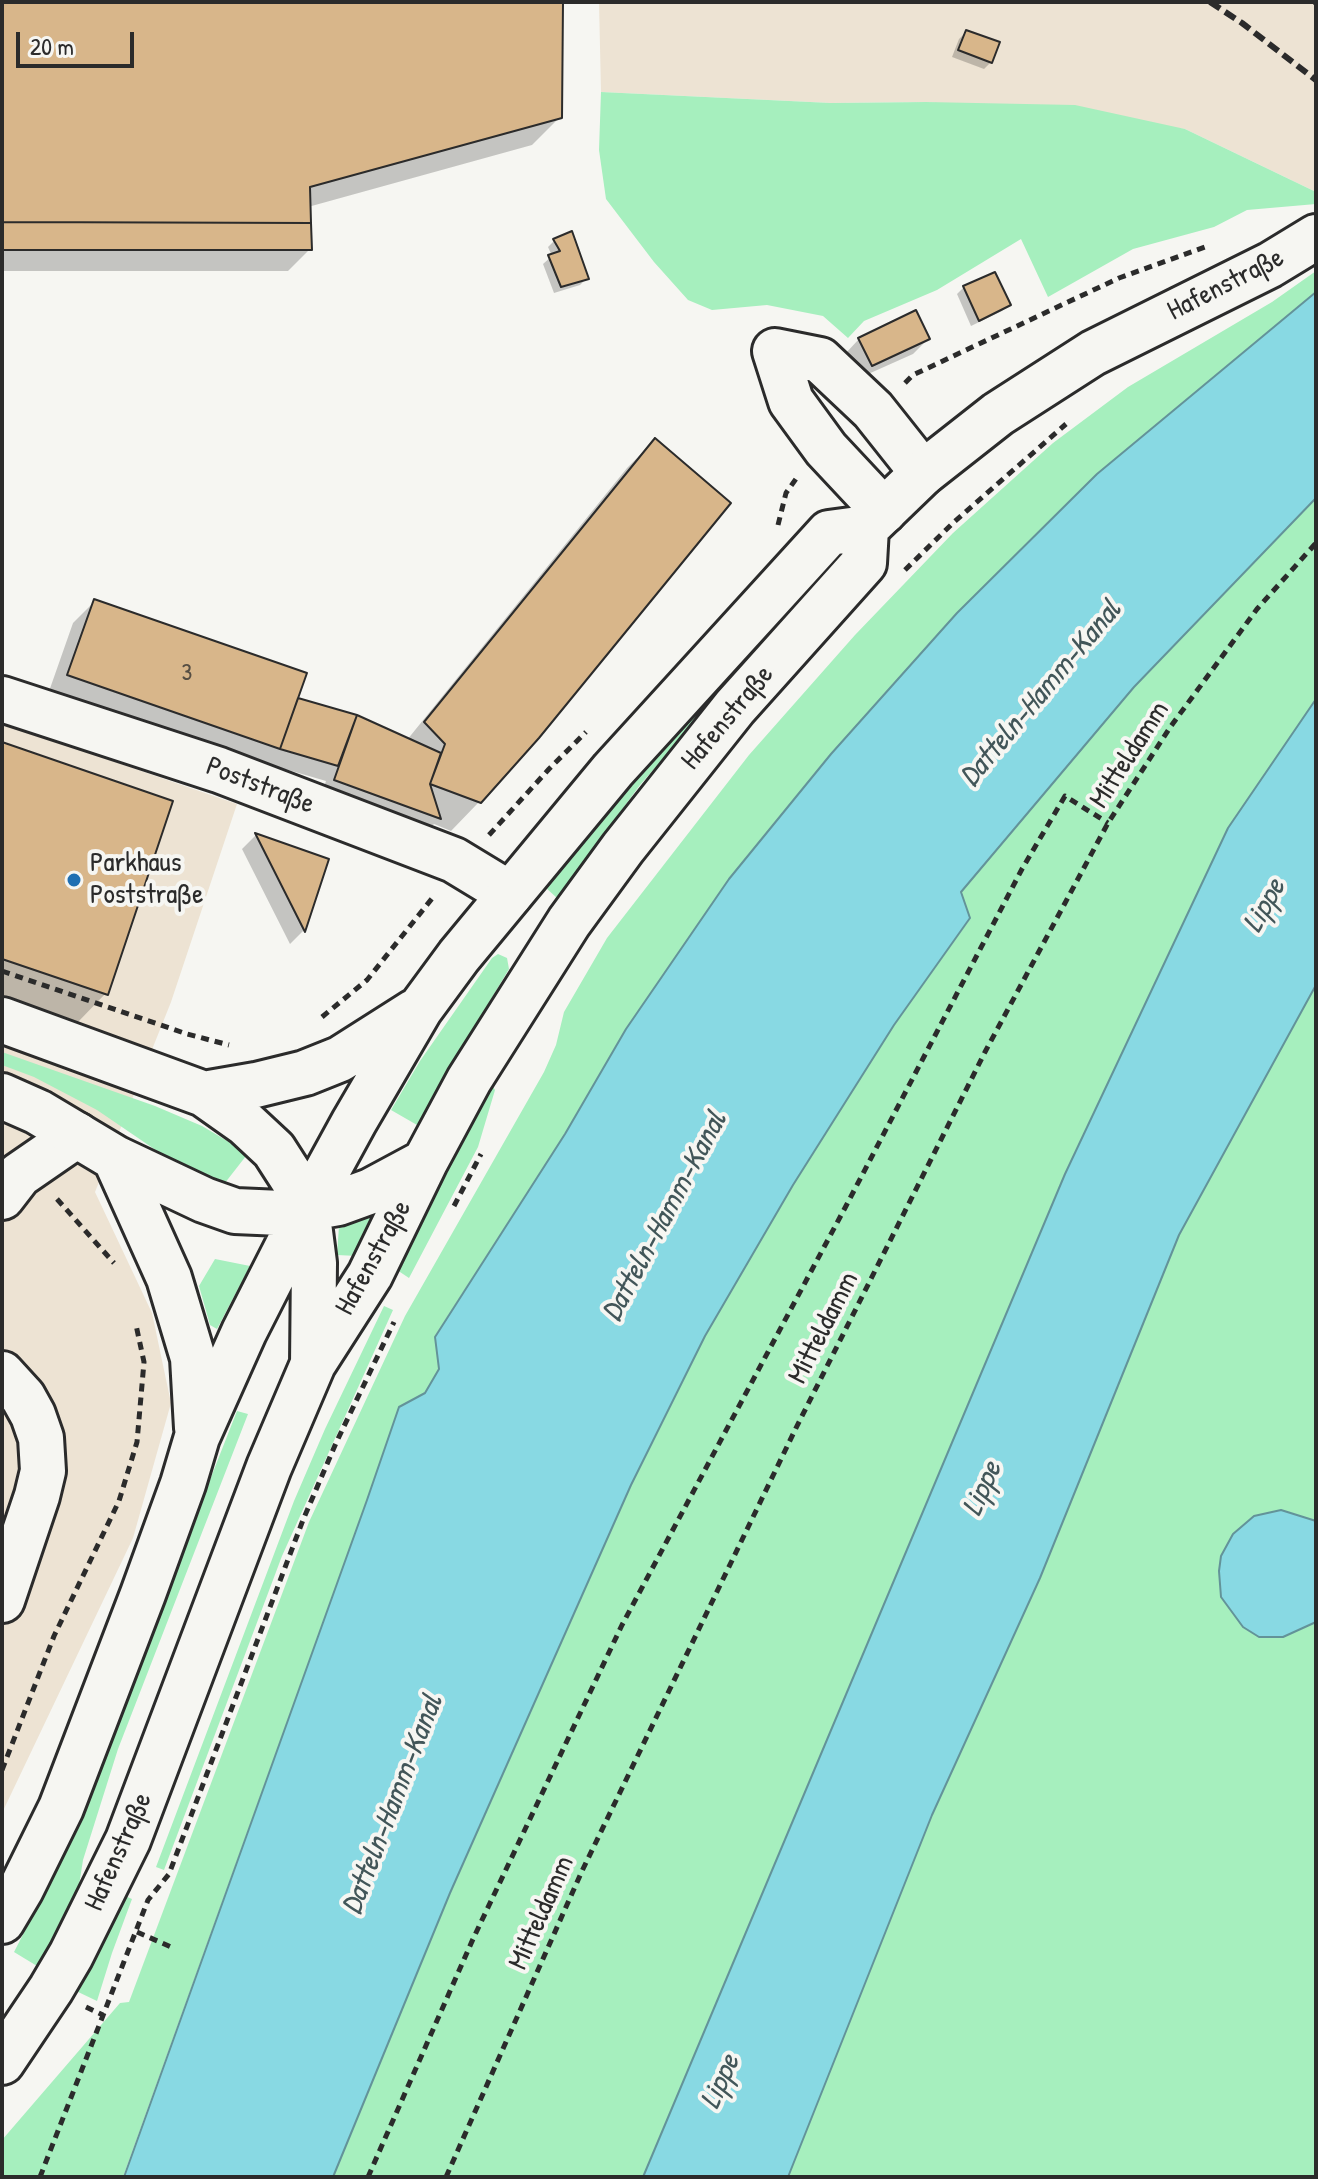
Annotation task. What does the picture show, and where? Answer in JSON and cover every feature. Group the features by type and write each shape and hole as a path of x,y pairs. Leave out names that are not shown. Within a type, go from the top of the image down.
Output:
{"main road":[{"name":"Hafenstraße","path":"8,1903 61,1808 143,1594 197,1437 244,1332 307,1208 420,1009 510,894 613,770 829,533 875,520 923,473 998,414 1093,353 1270,265 1316,237"},
{"path":"875,520 791,401 775,351 820,360 873,410 923,473"},
{"name":"Hafenstraße","path":"6,2048 51,1989 71,1955 128,1840 269,1467 313,1364 370,1275 469,1080 569,922 623,848 735,707 864,563 875,520"},
{"name":"Poststraße","path":"2,699 207,766 454,860 510,894"},
{"path":"204,1094 314,1070 340,1059 420,1009"},
{"path":"2,1020 204,1094 245,1123 274,1150 307,1208 314,1263 313,1364"},
{"path":"2,1096 38,1112 115,1158 204,1200 235,1211 281,1213 338,1203 371,1191 425,1162"},
{"path":"10,1186 77,1135"},
{"path":"115,1158 169,1278 193,1358 197,1437"},
{"path":"2,1374 23,1397 33,1415 41,1438 43,1471 2,1600"}],"path":[{"path":"902,573 954,522 1073,419"},
{"name":"Mitteldamm","path":"446,2177 582,1871 796,1428 978,1066 1108,823 1171,726 1257,609 1316,543"},
{"path":"368,2177 473,1939 622,1625 1022,869 1065,796 1108,823"},
{"path":"2,971 187,1034 237,1047"},
{"path":"470,1176 483,1149"},
{"path":"10,1186 55,1197 115,1264 120,1274"},
{"path":"40,2177 148,1900 169,1874 303,1520 396,1317"},
{"path":"2,1770 54,1636 119,1501 137,1442 144,1362 135,1322"},
{"path":"137,1932 171,1947"}],"shaded area":[{"path":"599,2 1316,2 1316,192 1185,129 926,102 831,103 601,92"},
{"path":"2,723 237,804 171,1002 95,1192 152,1313 171,1403 133,1538 2,1813"}],"green space":[{"path":"601,92 831,103 1075,105 1185,129 1316,192 1316,204 1247,210 1214,227 1133,249 1048,297 1021,239 937,290 864,321 848,338 823,316 767,305 712,310 688,300 654,262 606,199 599,150"},
{"path":"1316,271 1316,292 1097,474 957,613 831,754 729,879 626,1029 565,1134 435,1336 439,1369 425,1393 399,1407 123,2177 2,2177 2,2140 120,2003 129,2002 309,1522 405,1316 544,1072 556,1045 564,1012 607,938 749,755 855,635 953,533 1053,443 1128,387 1272,302"},
{"path":"1316,498 1316,699 1228,828 1065,1174 643,2177 333,2177 450,1893 631,1485 705,1336 793,1185 894,1025 970,919 961,892 1134,687"},
{"path":"847,545 851,546 640,785 557,898 546,888 615,801"},
{"path":"498,954 507,958 509,969 475,1026 439,1107 424,1129 391,1110 420,1061 492,958"},
{"path":"1316,985 1316,2177 788,2177 932,1815 1040,1578 1179,1235"},
{"path":"2,1052 155,1106 202,1126 246,1156 221,1188 204,1183 97,1110 34,1077 2,1065"},
{"path":"491,1084 495,1090 478,1147 409,1278 391,1266"},
{"path":"378,1211 357,1256 337,1255 339,1226"},
{"path":"215,1259 250,1266 217,1329 210,1325 199,1286"},
{"path":"384,1306 393,1310 282,1556 164,1870 156,1867 294,1501"},
{"path":"237,1411 248,1414 118,1749 83,1860 78,1892 61,1930 37,1966 14,1952 85,1814 107,1742"},
{"path":"125,1896 132,1899 97,2001 74,1990 93,1961"}],"water":[{"name":"Datteln-Hamm-Kanal","path":"1316,292 1316,498 1134,687 961,892 970,918 894,1025 793,1185 705,1336 631,1485 450,1893 333,2177 124,2177 399,1407 425,1393 439,1369 435,1337 565,1134 626,1029 729,879 831,754 957,613 1097,474"},
{"name":"Lippe","path":"1316,699 1316,985 1179,1235 1040,1578 932,1815 788,2177 643,2177 1065,1174 1228,828"},
{"path":"1281,1510 1316,1521 1316,1622 1283,1637 1259,1637 1243,1627 1221,1597 1221,1556 1233,1534 1254,1516"}],"building":[{"path":"2,2 563,2 562,118 310,187 311,223 2,222"},
{"path":"966,30 1000,42 992,63 958,50"},
{"path":"2,222 311,223 312,250 2,250"},
{"path":"572,231 589,279 561,287 548,255 560,251 553,239"},
{"path":"995,272 1011,305 979,321 963,286"},
{"path":"916,310 930,339 872,366 858,338"},
{"path":"655,438 731,503 539,738 481,803 430,784 445,744 424,722"},
{"path":"94,599 307,673 280,749 67,675"},
{"path":"298,698 357,715 338,766 280,749"},
{"path":"357,715 441,753 430,784 441,819 334,780"},
{"name":"Parkhaus Poststraße","path":"2,742 173,801 108,995 2,959"},
{"path":"255,833 329,859 305,932"}],"railway":[{"path":"1210,2 1316,80"}],"place":[{"name":"Parkhaus Poststraße","path":"74,880"}]}
